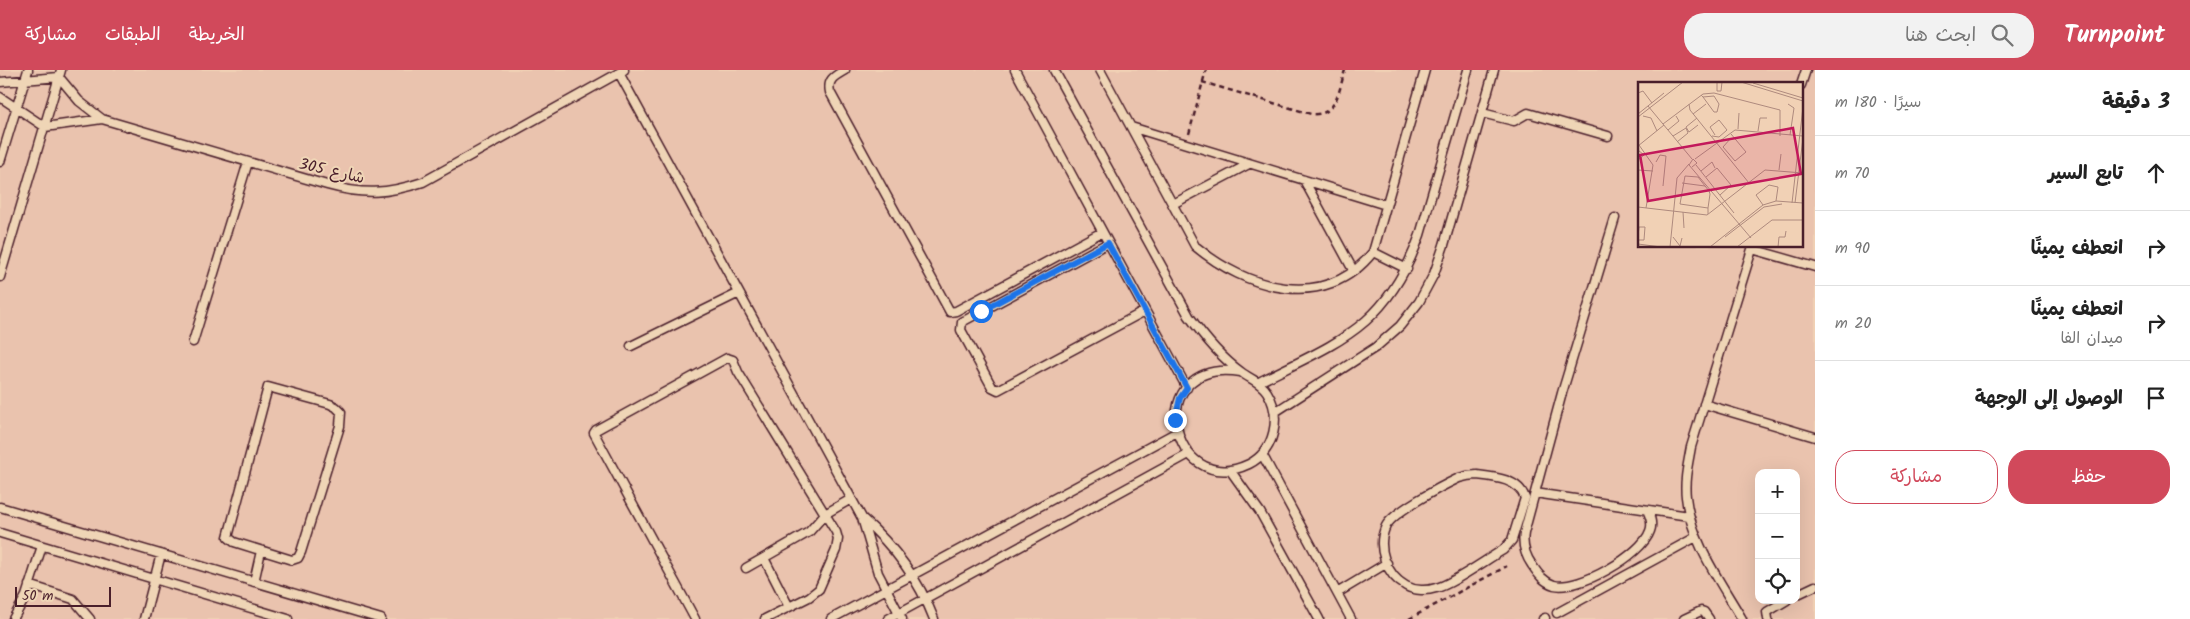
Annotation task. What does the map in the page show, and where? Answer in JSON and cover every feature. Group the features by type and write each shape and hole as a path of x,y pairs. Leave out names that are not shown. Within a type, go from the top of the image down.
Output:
{"lane":[{"path":"0,162 28,70"},
{"path":"845,70 830,80 828,86 830,92 950,312 956,311 1102,232"},
{"path":"1015,70 1187,388"},
{"path":"1054,70 1189,316 1213,347 1242,372 1259,382 1267,391 1275,412 1275,427 1271,442 1253,462 1230,470 1201,464 1190,454 1180,440 1177,432 1177,409 1187,388 1198,378 1212,372 1226,370 1242,372"},
{"path":"1100,70 1195,246 1215,263 1234,274 1278,288 1299,289 1320,286 1340,279 1364,262 1372,252 1426,70"},
{"path":"1259,382 1336,343 1359,328 1380,308 1397,286 1407,269 1420,235 1468,70"},
{"path":"1275,412 1376,347 1400,326 1419,302 1434,274 1444,245 1494,70"},
{"path":"1802,82 1806,70"},
{"path":"621,71 851,499 862,518 890,545 912,575 934,619"},
{"name":"شارع 305","path":"60,73 79,101 102,119 351,192 375,193 399,190 423,182 621,71"},
{"path":"0,82 24,81 60,73 0,277"},
{"path":"0,97 45,127"},
{"path":"1482,113 1514,121 1528,113 1608,136"},
{"name":"شارع 305","path":"45,127 102,119"},
{"path":"1131,127 1386,205"},
{"path":"194,342 248,162"},
{"path":"1173,204 1250,164"},
{"path":"1304,180 1353,270"},
{"path":"1615,218 1562,393 1522,542 1528,559 1539,576 1555,585 1565,586 1610,568 1630,555 1646,540 1651,529 1651,519 1647,510"},
{"path":"1108,243 962,322 961,330 992,387 998,390 1145,311"},
{"path":"1741,619 1696,537 1689,516 1686,496 1686,472 1691,447 1753,248"},
{"path":"1756,248 1815,267"},
{"path":"1372,252 1407,269"},
{"path":"631,346 739,293"},
{"path":"695,619 594,436 596,430 727,358 733,360 738,372 836,532 838,539 836,550 819,589 809,597 765,619"},
{"path":"270,387 336,407 341,412 341,420 298,558 292,560 262,551 230,541 228,533 266,391 270,387"},
{"path":"1704,404 1815,436"},
{"path":"831,619 1177,432"},
{"path":"888,619 900,616 925,600 1190,454"},
{"path":"1262,454 1351,619"},
{"path":"1230,470 1260,512 1319,619"},
{"path":"1486,476 1518,485 1523,490 1525,498 1512,540 1507,548 1439,588 1422,591 1406,586 1394,575 1387,564 1381,550 1382,537 1394,515 1460,478 1486,476"},
{"path":"1535,493 1689,516"},
{"path":"746,568 809,532 825,514 851,499"},
{"path":"0,507 381,619"},
{"path":"862,518 871,555 900,616"},
{"path":"2,535 288,619"},
{"path":"1557,613 1696,537"},
{"path":"13,619 26,596 42,546"},
{"path":"254,582 262,551"},
{"path":"144,619 162,554"},
{"path":"764,558 789,607"},
{"path":"1337,593 1387,564"},
{"path":"29,585 74,599 90,619"},
{"path":"1800,594 1815,586"},
{"path":"1768,619 1767,612 1780,604"},
{"path":"1684,619 1701,610 1710,619"}],"path":[{"path":"1186,144 1206,70"},
{"path":"1202,82 1320,115 1329,111 1335,102 1345,70"},
{"path":"1409,619 1507,566"}],"shaded area":[{"path":"0,70 1815,70 1815,619 0,619"}],"route":[{"path":"981,311 1108,243 1187,388 1180,398 1175,420"}]}
